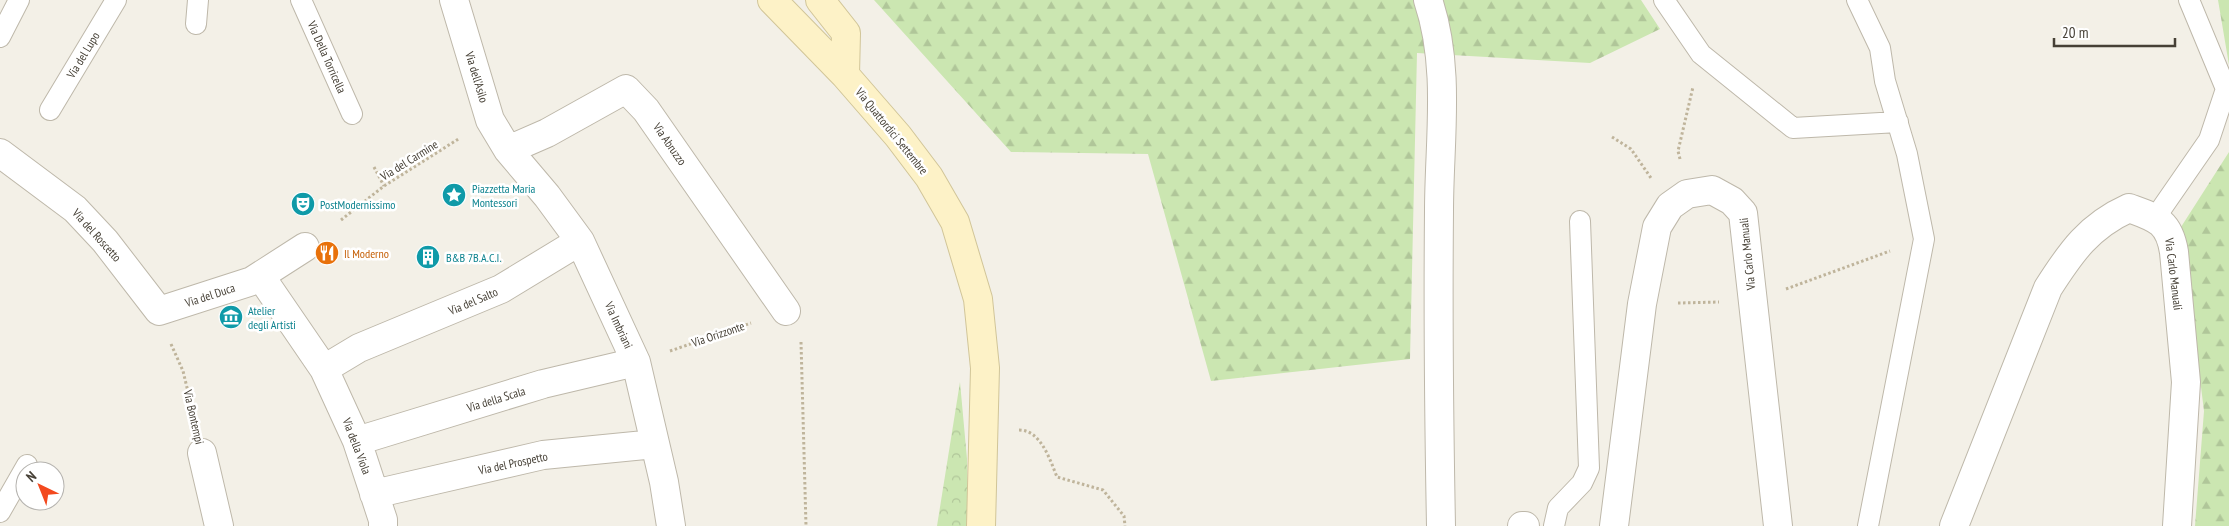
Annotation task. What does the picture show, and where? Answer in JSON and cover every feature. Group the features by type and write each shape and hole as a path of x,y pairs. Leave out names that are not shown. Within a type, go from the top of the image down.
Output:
{"main road":[{"name":"Via Quattordici Settembre","path":"772,0 845,74 918,163 955,222 978,300 985,368 981,526"},
{"path":"820,0 846,33 845,74"}],"street":[{"name":"Via dell'Asilo","path":"454,0 490,120 508,150"},
{"path":"1428,0 1434,16 1444,92 1439,194 1437,347 1441,526"},
{"name":"Via Abruzzo","path":"508,150 547,133 626,89 646,110 792,308"},
{"name":"Via Imbriani","path":"508,150 547,196 580,242 636,362 664,482 671,526"},
{"name":"Via del Roscetto","path":"15,157 75,209 105,241 159,311"},
{"name":"Via Carlo Manuali","path":"1678,200 1712,190 1732,201 1743,212 1778,526"},
{"path":"1614,526 1642,304 1656,227 1678,200"},
{"name":"Via Carlo Manuali","path":"1954,526 2048,288 2066,259 2088,234 2110,217 2129,208 2155,218 2171,234 2186,382 2177,526"},
{"name":"Via del Salto","path":"324,369 359,348 501,289 580,242"},
{"name":"Via del Duca","path":"159,311 261,277 305,247"},
{"name":"Via della Viola","path":"261,277 324,369 357,441 383,520 383,526"},
{"name":"Via della Scala","path":"357,441 542,384 636,362"},
{"name":"Via del Prospetto","path":"374,494 543,455 655,444"},
{"name":"Via Bontempi","path":"202,453 219,526"}],"lane":[{"path":"0,37 18,0"},
{"name":"Via del Lupo","path":"50,110 116,0"},
{"path":"196,24 198,0"},
{"name":"Via Della Torricella","path":"301,0 352,114"},
{"path":"1664,0 1701,54 1793,128 1898,122"},
{"path":"1857,0 1880,48 1885,81 1907,154 1924,239 1868,526"},
{"path":"2155,218 2209,140 2226,89 2189,0"},
{"path":"1554,526 1558,508 1582,482 1589,468 1580,222"},
{"path":"0,512 15,486"}],"path":[{"path":"1678,200 1678,151 1701,54"},
{"name":"Via del Carmine","path":"341,220 384,186 490,120"},
{"path":"1612,137 1631,149 1678,200"},
{"path":"374,167 384,186"},
{"path":"792,308 806,526"},
{"name":"Via Orizzonte","path":"636,362 792,308"},
{"name":"Via Bontempi","path":"159,311 183,371 202,453"},
{"path":"1010,430 1026,430 1042,444 1057,477 1103,490 1124,516 1125,526"}],"green space":[{"path":"874,0 1641,0 1660,29 1590,63 1417,53 1410,359 1211,381 1148,154 1011,152"},
{"path":"2218,0 2229,0 2229,65"},
{"path":"2229,152 2229,526 2195,526 2204,411 2181,227"},
{"path":"960,382 967,459 968,526 937,526"}],"place":[{"name":"Piazzetta Maria Montessori","path":"454,195"},
{"name":"PostModernissimo","path":"303,204"},
{"name":"Il Moderno","path":"327,253"},
{"name":"B&B 7B.A.C.I.","path":"428,257"},
{"name":"Atelier degli Artisti","path":"231,317"}]}
